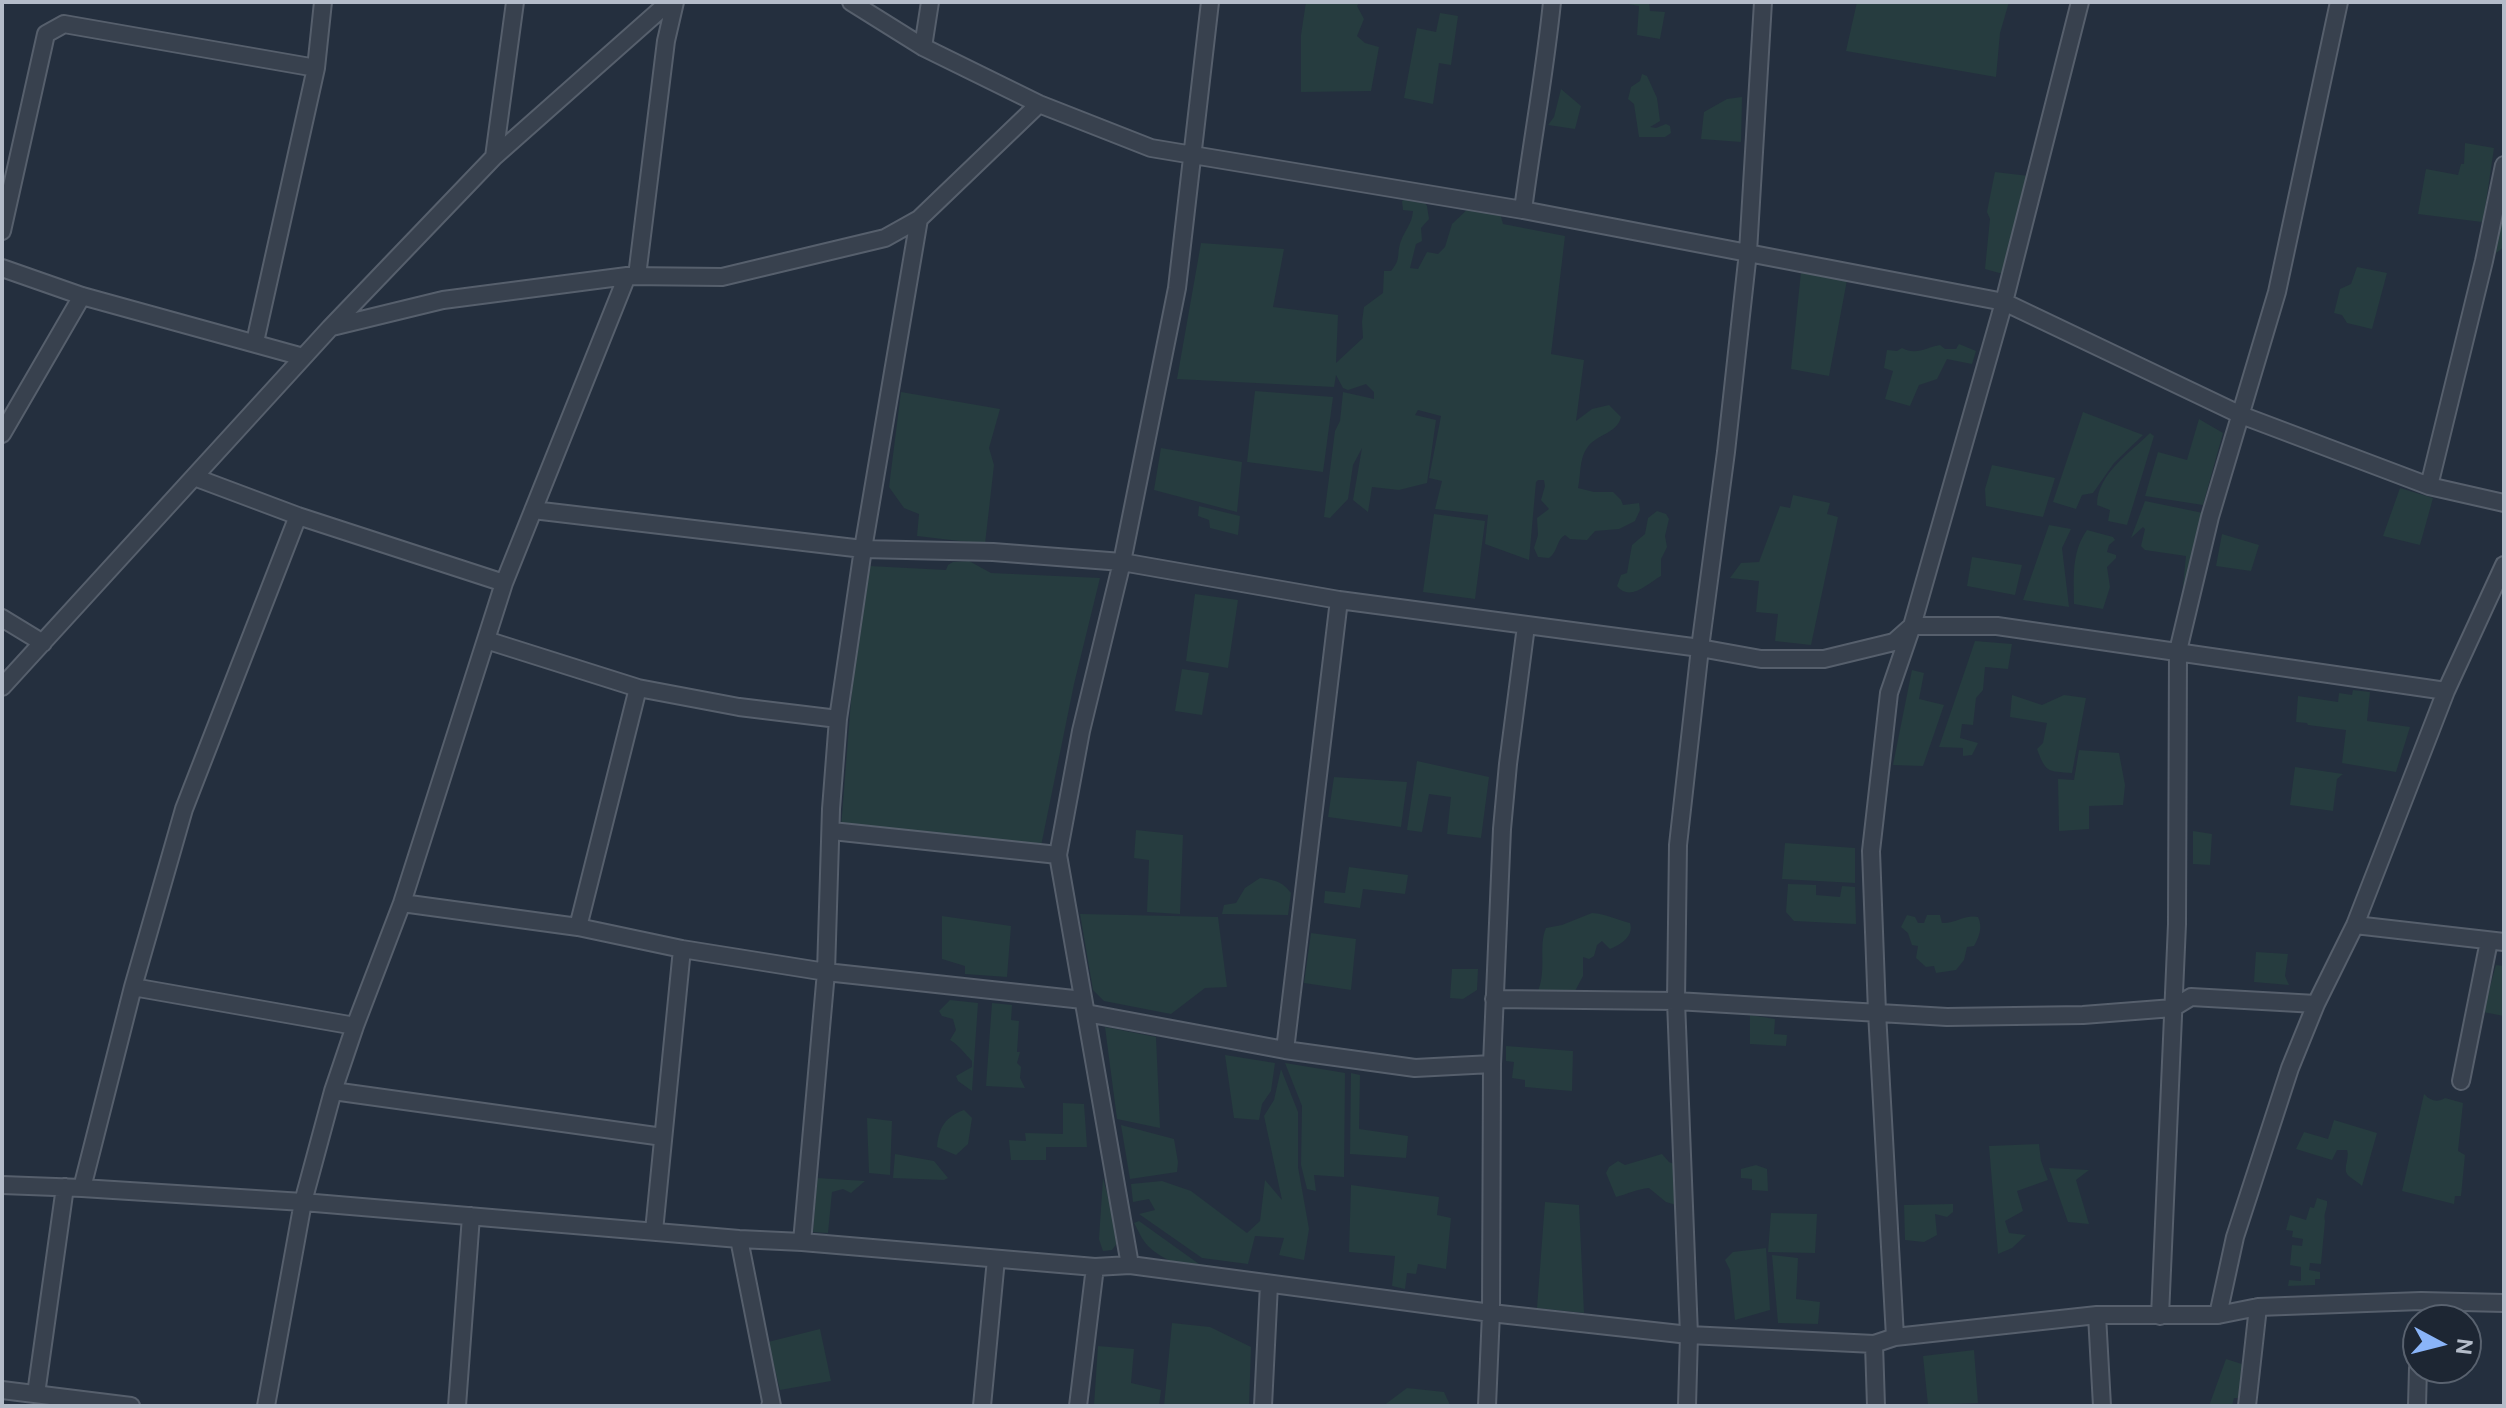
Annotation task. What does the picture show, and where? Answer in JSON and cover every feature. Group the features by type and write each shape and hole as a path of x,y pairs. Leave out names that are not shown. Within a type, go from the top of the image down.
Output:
{"street":[{"path":"255,342 316,68 323,2"},
{"path":"494,157 515,2"},
{"path":"2,687 303,357 494,157 672,2"},
{"path":"266,1406 303,1202 333,1091 402,903 504,583 632,276 672,2"},
{"path":"851,2 923,47 1039,104 1151,148 1523,210 2004,302 2241,415 2429,486 2504,503"},
{"path":"923,47 930,2"},
{"path":"1130,1265 1058,855 1081,731 1122,562 1177,288 1210,2"},
{"path":"1523,210 1545,72 1552,2"},
{"path":"1687,1406 1689,1335 1676,1001 1678,845 1748,252 1763,2"},
{"path":"1895,1337 1871,851 1889,693 1912,626 2004,302 2080,2"},
{"path":"2160,1316 2177,924 2178,651 2210,517 2277,292 2337,3"},
{"path":"2,231 46,34 64,24 316,68"},
{"path":"330,328 443,300 632,276 722,277 885,238 919,219 1039,104"},
{"path":"2429,486 2504,165"},
{"path":"802,1242 826,972 838,719 863,549 919,219"},
{"path":"2,268 82,296 303,357"},
{"path":"2,434 82,296"},
{"path":"194,477 298,516 504,583"},
{"path":"533,510 863,549 993,552 1122,562 1339,600 1700,648 1761,659 1824,659 1894,642 1912,626 1997,626 2446,691"},
{"path":"82,1188 133,987 184,809 298,516"},
{"path":"2218,1315 2235,1237 2290,1068 2316,1004 2355,925 2446,691 2504,565"},
{"path":"1285,1050 1339,600"},
{"path":"2,618 43,643"},
{"path":"1487,1406 1491,1313 1492,1064 1502,829 1526,626"},
{"path":"486,640 638,688 739,707 838,719"},
{"path":"578,927 638,688"},
{"path":"832,831 1058,855"},
{"path":"402,903 578,927 682,949 826,972 1084,1007 1285,1050 1415,1068 1492,1064"},
{"path":"2355,925 2497,941 2461,1081"},
{"path":"654,1231 682,949"},
{"path":"133,987 355,1026"},
{"path":"1494,999 1676,1001 1947,1017 2083,1015 2173,1008 2191,997 2316,1004"},
{"path":"333,1091 663,1137"},
{"path":"2,1185 303,1202 1095,1267 1130,1265 1491,1313 1689,1335 1874,1344 1895,1337 2097,1315 2218,1315 2258,1307 2421,1301 2504,1303"},
{"path":"36,1394 65,1187"},
{"path":"457,1406 471,1216"},
{"path":"739,1239 770,1406"},
{"path":"982,1406 996,1259"},
{"path":"1078,1406 1095,1267"},
{"path":"1263,1406 1269,1284"},
{"path":"2247,1406 2258,1307"},
{"path":"2097,1315 2102,1406"},
{"path":"1874,1344 1876,1406"},
{"path":"2417,1406 2418,1384"},
{"path":"2,1390 131,1406"}],"green space":[{"path":"1306,2 1360,2 1357,6 1364,19 1357,36 1365,43 1379,47 1371,91 1301,92 1301,35"},
{"path":"1618,2 1649,2 1650,11 1665,12 1660,39 1637,35 1639,6"},
{"path":"1857,2 2009,2 2000,33 1996,77 1846,51"},
{"path":"1440,13 1458,16 1451,65 1439,63 1433,104 1404,98 1417,28 1436,32"},
{"path":"1642,74 1647,76 1657,98 1660,121 1650,127 1670,126 1671,133 1665,137 1639,137 1634,104 1628,99 1631,87 1640,81"},
{"path":"1561,89 1581,106 1575,129 1548,125 1554,117"},
{"path":"1742,97 1741,142 1701,139 1704,112 1727,99"},
{"path":"2465,143 2494,148 2485,209 2504,188 2504,247 2496,253 2489,248 2484,217 2482,222 2418,214 2426,169 2458,175 2461,164 2464,164"},
{"path":"1995,172 2029,176 2003,274 1985,269 1990,219 1987,212"},
{"path":"1406,198 1424,201 1429,219 1421,228 1422,241 1416,244 1410,268 1418,269 1427,252 1438,254 1445,247 1452,224 1472,205 1500,213 1503,224 1565,236 1551,354 1584,360 1576,421 1592,409 1609,405 1621,417 1611,431 1591,443 1584,452 1578,488 1613,492 1623,505 1639,503 1640,510 1635,521 1619,529 1595,531 1587,540 1570,539 1565,535 1549,558 1538,557 1534,548 1538,535 1537,518 1549,509 1541,500 1544,480 1538,480 1529,560 1485,544 1488,515 1435,509 1442,481 1429,478 1441,416 1418,410 1415,415 1436,420 1427,483 1399,490 1372,487 1368,512 1353,500 1362,448 1353,465 1348,499 1330,518 1324,517 1343,392 1374,399 1374,392 1366,384 1348,390 1343,388 1336,375 1334,387 1177,379 1201,243 1284,249 1273,307 1338,315 1336,363 1363,338 1364,307 1383,293 1384,271 1391,271 1396,263 1413,211 1403,210 1402,201"},
{"path":"2357,267 2387,273 2372,329 2347,323 2342,315 2334,313 2340,289 2351,284"},
{"path":"1801,272 1847,280 1829,376 1791,369"},
{"path":"1959,344 1976,351 1972,364 1947,359 1937,379 1919,385 1910,406 1885,399 1893,371 1884,368 1887,350 1902,348 1917,351 1940,345 1945,349 1956,349"},
{"path":"1255,391 1333,397 1323,472 1247,462"},
{"path":"901,392 1000,409 989,448 994,465 985,544 917,536 919,514 904,508 889,487"},
{"path":"2083,412 2143,435 2114,463 2093,493 2082,495 2076,509 2053,502"},
{"path":"2199,419 2223,433 2203,505 2145,496 2158,452 2187,460"},
{"path":"2150,433 2154,436 2127,525 2108,521 2110,510 2097,505 2102,483"},
{"path":"1161,448 1242,462 1237,512 1154,490"},
{"path":"1992,465 2055,478 2043,517 1986,506 1985,489"},
{"path":"2400,488 2433,498 2420,545 2383,536"},
{"path":"1793,495 1830,503 1827,514 1838,517 1811,645 1775,641 1778,614 1756,612 1759,581 1730,578 1741,563 1759,562 1780,506 1790,508"},
{"path":"2145,501 2203,513 2186,587 2183,587 2186,556 2145,550 2141,546 2143,527 2131,538"},
{"path":"1199,506 1240,516 1238,535 1210,528 1209,520 1198,516"},
{"path":"1657,511 1666,514 1669,519 1661,576 1639,590 1622,590 1617,586 1621,575 1627,573 1632,545 1645,534 1648,518"},
{"path":"1434,514 1485,521 1475,599 1423,592"},
{"path":"2049,525 2071,529 2062,548 2069,607 2023,600"},
{"path":"2087,530 2115,540 2107,552 2116,555 2116,558 2107,567 2110,587 2103,609 2074,604 2076,556"},
{"path":"2222,534 2259,545 2251,571 2216,566"},
{"path":"1972,557 2022,565 2015,595 1967,586"},
{"path":"969,561 991,573 1100,578 1074,684 1041,846 841,828 855,650 869,566 946,570 953,562"},
{"path":"1195,594 1238,600 1228,668 1186,661"},
{"path":"1975,641 2012,644 2008,669 1985,667 1983,690 1976,698 1973,725 1962,724 1960,738 1978,743 1972,755 1963,756 1963,748 1939,747"},
{"path":"1182,669 1209,673 1202,715 1175,711"},
{"path":"1912,670 1924,673 1919,699 1944,705 1923,766 1893,765"},
{"path":"2353,690 2370,692 2367,721 2410,727 2396,772 2342,763 2346,730 2296,722 2298,696 2338,702 2339,693 2352,695"},
{"path":"2012,695 2042,705 2064,695 2086,698 2072,773 2045,767 2037,749 2043,743 2047,723 2010,717"},
{"path":"2079,750 2119,753 2125,785 2123,805 2089,806 2089,829 2059,831 2058,779 2074,780"},
{"path":"1417,761 1489,777 1481,838 1447,834 1451,797 1429,794 1422,832 1407,830"},
{"path":"2295,767 2343,774 2337,779 2333,811 2290,805"},
{"path":"1334,777 1407,782 1401,827 1328,817"},
{"path":"1136,830 1183,835 1180,914 1147,912 1149,860 1134,858"},
{"path":"2193,831 2212,834 2210,865 2193,864"},
{"path":"1785,843 1855,848 1855,883 1782,879"},
{"path":"1349,867 1408,875 1405,894 1363,889 1360,908 1324,903 1325,891 1345,893"},
{"path":"1260,878 1277,882 1291,893 1288,915 1222,914 1224,905 1236,903 1245,888"},
{"path":"1788,884 1816,885 1816,895 1840,897 1842,886 1855,887 1856,924 1794,921 1786,912"},
{"path":"1592,913 1630,923 1629,936 1610,949 1602,941 1597,945 1594,956 1589,959 1583,957 1583,976 1574,993 1542,995 1538,991 1546,928"},
{"path":"1080,914 1218,917 1227,987 1205,988 1171,1014 1104,1001 1093,990"},
{"path":"1907,915 1915,917 1918,923 1924,923 1927,915 1940,915 1942,923 1978,917 1980,932 1974,946 1967,947 1964,960 1956,970 1936,973 1934,966 1926,967 1916,958 1918,946 1912,945 1908,933 1901,927"},
{"path":"942,916 1011,926 1007,977 965,974 965,966 942,959"},
{"path":"1311,933 1356,939 1351,990 1304,983"},
{"path":"2256,952 2288,954 2285,976 2289,985 2254,982"},
{"path":"2496,965 2504,966 2504,1016 2483,1012"},
{"path":"1452,969 1478,969 1477,990 1463,999 1450,998"},
{"path":"950,1000 978,1003 972,1091 956,1076 972,1067 972,1061 950,1040 956,1030 953,1019 942,1016 939,1011"},
{"path":"992,1003 1012,1005 1011,1020 1019,1021 1017,1052 1020,1052 1017,1063 1021,1067 1020,1078 1025,1088 986,1086"},
{"path":"1750,1015 1775,1019 1774,1034 1787,1035 1786,1046 1750,1044"},
{"path":"1105,1027 1156,1037 1160,1128 1117,1119"},
{"path":"1506,1046 1573,1051 1572,1091 1525,1087 1525,1080 1512,1078 1514,1062 1506,1061"},
{"path":"1225,1055 1275,1063 1271,1091 1262,1104 1259,1120 1234,1118"},
{"path":"1285,1063 1345,1073 1344,1177 1314,1175 1316,1191 1307,1189 1301,1165 1302,1106"},
{"path":"1281,1069 1298,1112 1298,1167 1309,1229 1304,1260 1279,1255 1284,1238 1255,1236 1248,1264 1202,1258 1139,1214 1155,1210 1149,1199 1133,1202 1131,1184 1162,1181 1191,1191 1247,1233 1260,1221 1265,1180 1282,1200 1264,1116 1274,1100"},
{"path":"1351,1073 1360,1075 1359,1129 1408,1136 1406,1158 1350,1154"},
{"path":"2424,1094 2434,1100 2445,1098 2463,1103 2458,1151 2465,1155 2461,1196 2455,1196 2454,1204 2402,1191"},
{"path":"1063,1103 1084,1104 1087,1147 1046,1147 1046,1160 1011,1160 1009,1140 1026,1141 1025,1133 1063,1134"},
{"path":"964,1110 972,1118 968,1144 956,1155 937,1147 944,1124"},
{"path":"867,1118 892,1121 890,1175 869,1173"},
{"path":"2334,1120 2377,1133 2362,1186 2347,1174 2347,1150 2337,1150 2332,1160 2296,1149 2304,1132 2328,1139"},
{"path":"1121,1125 1174,1139 1177,1172 1130,1179"},
{"path":"2039,1144 2048,1180 2017,1191 2023,1211 2005,1221 2009,1233 2026,1235 2012,1248 1998,1254 1989,1146"},
{"path":"895,1154 934,1161 948,1178 893,1178"},
{"path":"1662,1154 1674,1164 1676,1205 1666,1202 1649,1188 1616,1197 1606,1173 1609,1167 1618,1161 1625,1165"},
{"path":"1756,1165 1767,1169 1768,1191 1752,1190 1752,1179 1741,1178 1741,1169"},
{"path":"2049,1168 2089,1170 2076,1180 2089,1224 2068,1222"},
{"path":"817,1178 865,1181 851,1193 843,1189 832,1192 828,1233 813,1232"},
{"path":"1103,1178 1118,1242 1112,1250 1103,1251 1099,1239"},
{"path":"1351,1185 1439,1197 1437,1215 1451,1218 1446,1269 1418,1264 1416,1274 1407,1273 1405,1289 1392,1286 1395,1256 1349,1252"},
{"path":"2317,1198 2327,1201 2321,1264 2310,1263 2309,1270 2320,1272 2320,1279 2315,1279 2315,1285 2288,1286 2289,1280 2301,1281 2301,1267 2290,1265 2292,1245 2302,1246 2303,1239 2292,1237 2293,1231 2286,1230 2290,1215 2306,1220"},
{"path":"1545,1202 1579,1205 1584,1313 1537,1308"},
{"path":"1953,1204 1953,1212 1947,1217 1935,1214 1937,1235 1924,1242 1905,1240 1904,1205"},
{"path":"1771,1213 1817,1214 1815,1253 1768,1252"},
{"path":"1139,1221 1199,1264 1221,1267 1220,1273 1191,1268 1164,1258 1144,1241 1134,1223"},
{"path":"1766,1248 1770,1310 1735,1320 1730,1270 1725,1260 1733,1252"},
{"path":"1772,1255 1798,1258 1796,1299 1820,1302 1818,1324 1778,1323"},
{"path":"1172,1323 1210,1327 1251,1347 1249,1406 1164,1406"},
{"path":"820,1329 831,1381 780,1390 768,1342"},
{"path":"1098,1346 1134,1349 1131,1383 1161,1390 1159,1406 1094,1406"},
{"path":"1974,1350 1978,1403 1928,1405 1923,1356"},
{"path":"2226,1359 2245,1365 2240,1398 2234,1398 2232,1406 2209,1406"},
{"path":"1407,1388 1444,1392 1450,1405 1456,1406 1383,1406"}]}
